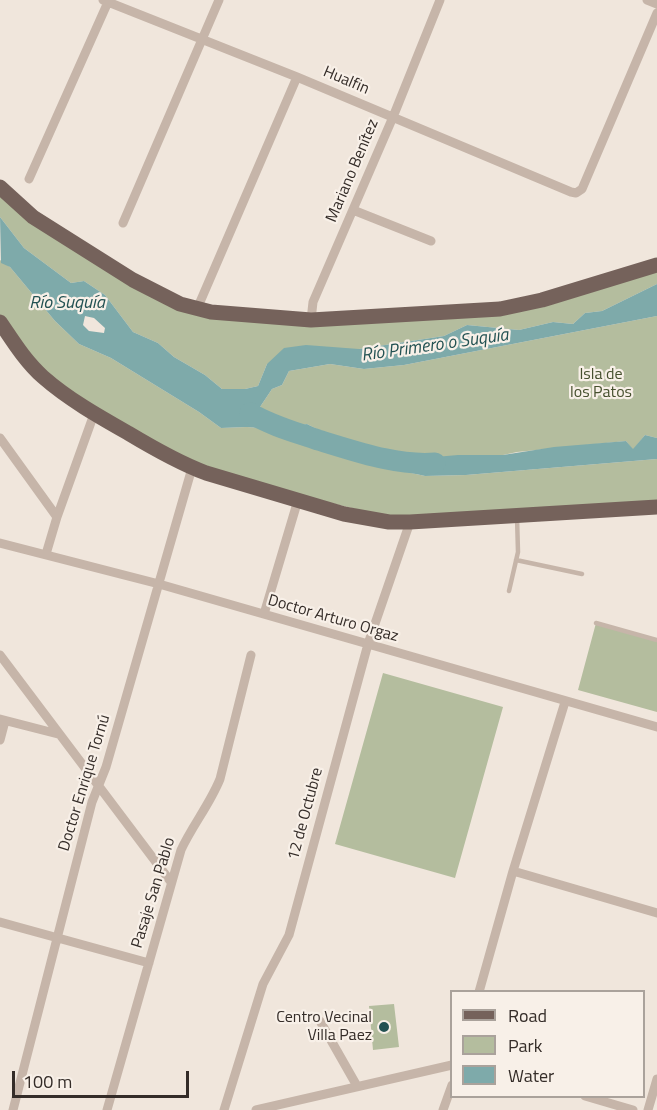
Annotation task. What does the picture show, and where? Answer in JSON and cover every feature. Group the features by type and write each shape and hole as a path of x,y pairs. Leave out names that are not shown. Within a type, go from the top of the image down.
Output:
{"main road":[{"path":"0,187 33,217 133,279 180,304 211,312 311,320 500,309 543,300 657,265"},
{"path":"0,322 16,346 42,376 75,402 192,468 367,520 410,522 657,507"}],"street":[{"path":"123,223 219,0"},
{"name":"Mariano Benítez","path":"311,320 313,302 393,117 440,0"},
{"path":"647,0 657,4"},
{"path":"28,179 105,1"},
{"name":"Hualfin","path":"105,1 297,77 576,193 582,189 657,13"},
{"path":"197,309 297,77"},
{"path":"353,210 432,241"},
{"path":"46,554 94,414"},
{"path":"0,438 57,517"},
{"name":"Doctor Enrique Tornú","path":"13,1110 92,802 106,767 192,468"},
{"path":"264,614 298,500"},
{"name":"12 de Octubre","path":"224,1110 263,984 289,935 368,644 410,522"},
{"name":"Doctor Arturo Orgaz","path":"0,543 159,584 657,727"},
{"name":"Pasaje San Pablo","path":"107,1110 171,882 188,834 216,788 251,654"},
{"path":"0,655 171,882"},
{"path":"480,990 565,702"},
{"path":"0,740 3,720 58,734"},
{"path":"513,871 657,913"},
{"path":"0,922 149,963"},
{"path":"320,1021 357,1086"},
{"path":"256,1110 450,1065"},
{"path":"648,1110 657,1079"},
{"path":"443,1110 450,1091"},
{"path":"592,1098 633,1110"}],"lane":[{"path":"509,591 516,560 517,517"},
{"path":"516,560 582,574"},
{"path":"596,623 657,640"}],"green space":[{"path":"0,187 180,304 311,320 500,309 657,265 657,284 602,311 585,313 573,324 553,322 519,330 467,325 444,336 359,349 340,349 267,364 258,386 245,389 222,389 205,375 174,357 158,343 133,332 105,295 84,281 71,283 24,248 0,217"},
{"path":"0,260 10,267 55,321 79,344 111,358 221,428 259,428 288,440 317,446 348,459 425,476 466,475 657,459 657,507 410,522 206,473 75,402 0,322"},
{"name":"Isla de los Patos","path":"657,316 657,438 645,435 633,450 626,441 503,455 424,458 408,462 389,461 370,457 307,424 279,429 268,420 260,407 272,389 282,385 289,371 330,364 364,369 404,365"},
{"path":"596,623 657,640 657,712 578,690"},
{"path":"383,673 503,707 455,878 335,844"},
{"name":"Centro Vecinal Villa Paez","path":"394,1004 399,1047 373,1050 369,1006"}],"water":[{"name":"Río Suquía","path":"0,217 24,248 71,283 84,281 105,295 133,332 158,343 174,357 205,375 222,389 245,389 258,386 267,364 284,348 306,345 359,349 444,336 467,325 519,330 553,322 573,324 585,313 602,311 657,284 657,316 404,365 364,369 330,364 289,371 282,385 272,389 260,407 268,420 279,429 307,424 370,457 389,461 408,462 458,455 503,455 554,447 626,441 633,449 645,435 657,438 657,459 466,475 425,476 348,459 317,446 288,440 259,428 221,428 111,358 79,344 55,321 10,267 1,263","holes":["85,316 94,318 105,328 104,333 89,331 83,325"]}],"waterway":[{"name":"Río Primero o Suquía","path":"250,413 267,422 361,453 405,462 435,463"}],"place":[{"name":"Centro Vecinal Villa Paez","path":"384,1027"}]}
